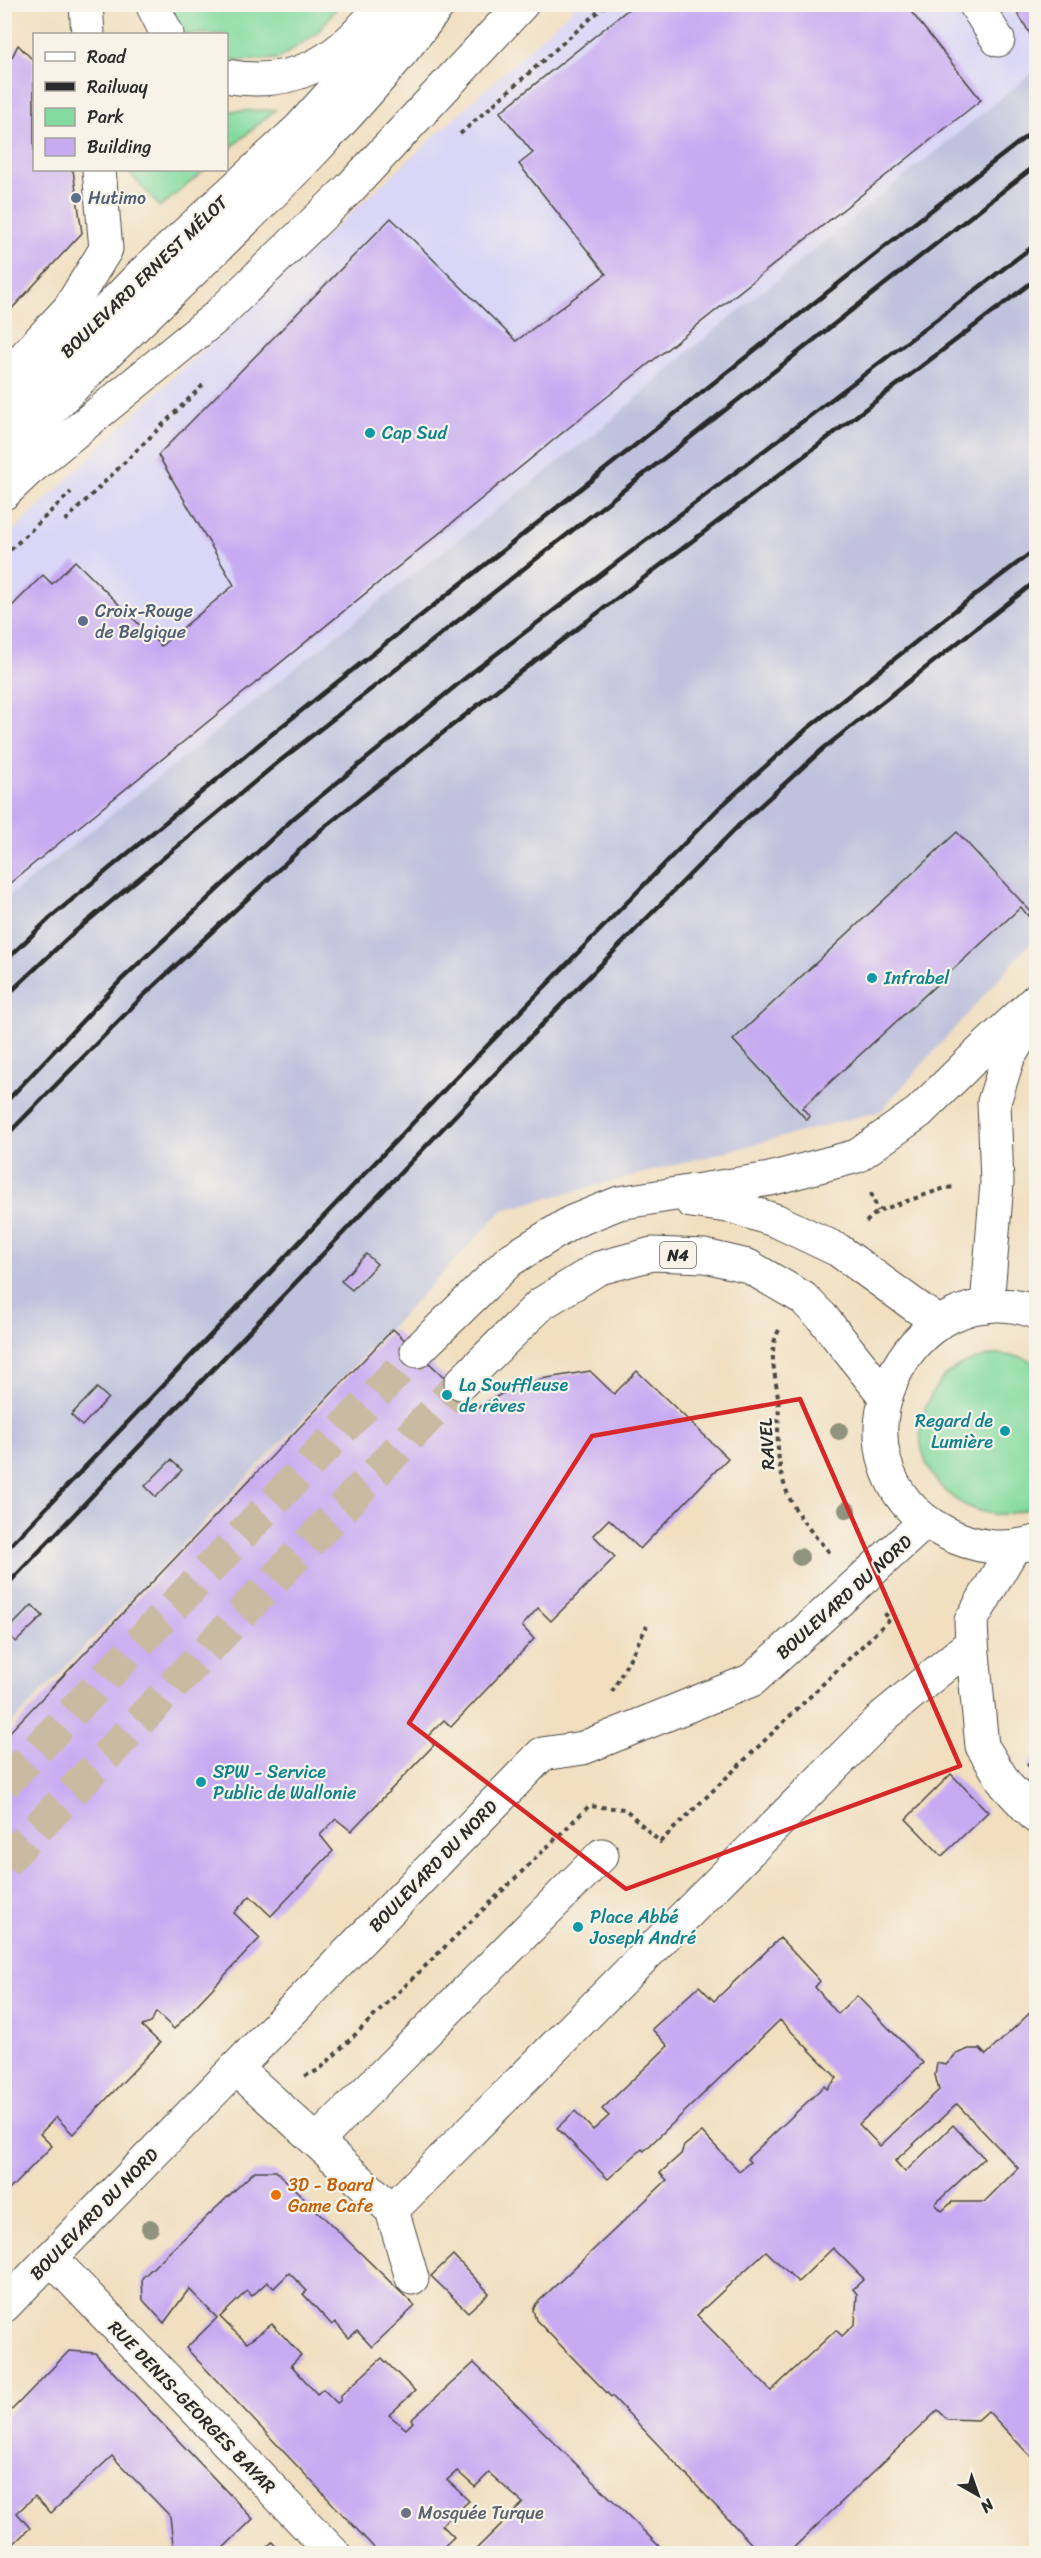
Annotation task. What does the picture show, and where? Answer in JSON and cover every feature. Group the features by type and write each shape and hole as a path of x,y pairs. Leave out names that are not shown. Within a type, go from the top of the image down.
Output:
{"main road":[{"path":"86,4 88,33"},
{"path":"152,4 166,33"},
{"path":"228,76 252,80 276,79 300,73 322,63 348,42 382,4"},
{"name":"BOULEVARD ERNEST MÉLOT","path":"4,417 140,276 300,128 388,30 404,4"},
{"path":"4,457 93,367 279,189 405,50 439,4"},
{"path":"439,93 504,4"},
{"path":"4,493 26,472 215,318 351,187 522,4"},
{"path":"975,4 998,40"},
{"path":"4,379 69,309 106,249 99,171"},
{"path":"417,1351 510,1260 581,1218 619,1203 770,1179 857,1156 919,1112 1036,1000"},
{"path":"987,1306 997,1184 994,1102 1008,1058 1036,1010"},
{"path":"665,1196 734,1207 777,1221 838,1251 939,1323"},
{"name":"N4","path":"461,1383 541,1304 599,1268 651,1254 705,1256 748,1266 803,1298 822,1317 884,1395"},
{"path":"1025,1545 966,1544 925,1522 901,1496 885,1465 880,1430 884,1395 904,1354 939,1323 961,1312 987,1306 1023,1307 1036,1312"},
{"name":"BOULEVARD DU NORD","path":"4,2306 542,1754 583,1748 752,1680 925,1522"},
{"path":"1025,1545 971,1621 982,1746 1006,1785 1036,1817"},
{"path":"392,2210 884,1716 972,1643"},
{"path":"317,2141 602,1855"},
{"path":"236,2068 392,2210 412,2278"},
{"name":"RUE DENIS-GEORGES BAYAR","path":"51,2258 334,2553"}],"path":[{"path":"863,1224 878,1211 945,1188 968,1186"},
{"name":"RAVEL","path":"785,1320 774,1339 772,1356 779,1400 778,1450 784,1484 799,1518 831,1555"},
{"path":"583,1748 646,1626"}],"highlighted area":[{"path":"800,1399 960,1766 626,1889 409,1723 592,1436"}],"shaded area":[{"name":"Cap Sud","path":"577,5 1036,5 1036,70 611,421 401,584 14,892 5,902 5,539 190,361"},
{"path":"1036,70 1036,937 881,1111 503,1210 5,1731 5,902 14,892 401,584 611,421 690,350"}],"green space":[{"path":"169,5 339,5 317,33 278,59 235,61 228,58 228,33 183,33"},
{"path":"228,110 275,110 228,150"},
{"path":"128,171 204,171 160,207"},
{"path":"999,1354 1025,1358 1036,1364 1036,1506 1000,1514 987,1513 969,1507 941,1487 924,1457 921,1439 922,1422 927,1404 943,1377 968,1362"}],"building":[{"name":"Cap Sud","path":"635,4 905,4 981,100 588,412 4,888 4,614 43,575 52,584 75,561 161,646 234,585 158,455 391,218 516,341 606,274 519,164 533,153 500,112"},
{"path":"1012,4 1036,4 1036,34 1032,37"},
{"path":"18,45 33,60 33,171 73,171 82,233 5,316 5,148 12,140 4,132 4,51 12,57"},
{"name":"Infrabel","path":"957,832 1031,912 1028,916 1021,907 802,1108 810,1116 807,1120 733,1040"},
{"path":"366,1254 377,1264 352,1290 341,1281"},
{"name":"SPW - Service Public de Wallonie","path":"393,1329 477,1408 510,1389 541,1379 590,1371 614,1394 637,1371 728,1458 640,1549 609,1519 593,1535 615,1557 551,1621 538,1608 522,1626 534,1639 451,1727 444,1720 427,1737 434,1745 351,1831 336,1819 320,1835 333,1851 271,1916 250,1896 234,1913 260,1938 174,2029 156,2012 151,2023 142,2026 160,2043 73,2134 56,2117 40,2134 52,2146 4,2195 4,1738"},
{"path":"97,1388 108,1398 82,1426 71,1415"},
{"path":"171,1460 182,1470 156,1497 145,1486"},
{"path":"32,1605 43,1616 16,1642 6,1632"},
{"path":"1036,1754 1036,1774 1027,1765"},
{"path":"951,1774 988,1812 942,1856 906,1819"},
{"path":"780,1938 820,1981 815,1987 838,2014 857,1996 923,2063 859,2124 880,2146 939,2090 935,2075 937,2063 946,2065 956,2054 969,2049 980,2049 986,2055 1036,2007 1036,2462 988,2411 978,2420 947,2419 938,2410 787,2554 761,2554 612,2396 536,2320 533,2310 536,2304 667,2180 660,2173 681,2154 684,2146 702,2132 739,2171 750,2162 747,2159 824,2086 827,2089 837,2078 780,2020 644,2151 642,2149 608,2179 557,2128 575,2111 593,2130 609,2116 602,2109 668,2046 652,2029 699,1986 714,2001","holes":["957,2104 1018,2168 984,2202 952,2202 942,2211 935,2204 984,2158 953,2125 905,2172 895,2161","833,2248 864,2279 853,2289 857,2294 855,2324 842,2336 836,2330 771,2391 697,2315 766,2251 798,2282"]},
{"path":"255,2171 276,2171 415,2306 372,2347 357,2331 349,2338 335,2322 332,2325 303,2294 307,2291 289,2273 274,2288 267,2282 252,2296 247,2291 220,2317 235,2332 247,2343 272,2324 301,2355 291,2365 317,2394 323,2389 337,2403 341,2400 341,2395 382,2358 415,2391 389,2415 406,2429 413,2422 411,2420 474,2363 665,2552 471,2554 523,2503 489,2473 475,2487 457,2471 447,2480 469,2501 442,2525 454,2537 436,2554 423,2554 418,2548 412,2554 380,2554 186,2348 217,2318 189,2289 164,2323 143,2300 142,2278"},
{"path":"453,2255 489,2293 468,2312 431,2276"},
{"path":"69,2351 95,2353 253,2519 217,2554 174,2554 170,2516 112,2456 51,2513 35,2496 17,2513 30,2528 4,2553 4,2418"},
{"path":"272,2542 283,2554 260,2554"}],"tunnel":[{"path":"4,1784 417,1351"},
{"path":"4,1863 461,1383"}],"railway":[{"path":"4,962 51,917 262,742 1036,129"},
{"path":"4,998 71,935 276,764 1036,165"},
{"path":"4,1104 121,980 295,817 474,671 1036,244"},
{"path":"4,1138 142,997 322,829 498,689 1036,279"},
{"path":"4,1552 449,1085 718,809 808,728 1036,549"},
{"path":"4,1588 554,1012 737,827 824,748 1036,581"}],"place":[{"name":"Hutimo","path":"76,198"},
{"name":"Cap Sud","path":"370,433"},
{"name":"Croix-Rouge de Belgique","path":"83,621"},
{"name":"Infrabel","path":"872,978"},
{"name":"La Souffleuse de rêves","path":"447,1395"},
{"name":"Regard de Lumière","path":"1005,1431"},
{"name":"SPW - Service Public de Wallonie","path":"201,1782"},
{"name":"Place Abbé Joseph André","path":"578,1927"},
{"name":"3D - Board Game Cafe","path":"276,2195"},
{"name":"Mosquée Turque","path":"406,2513"}]}
